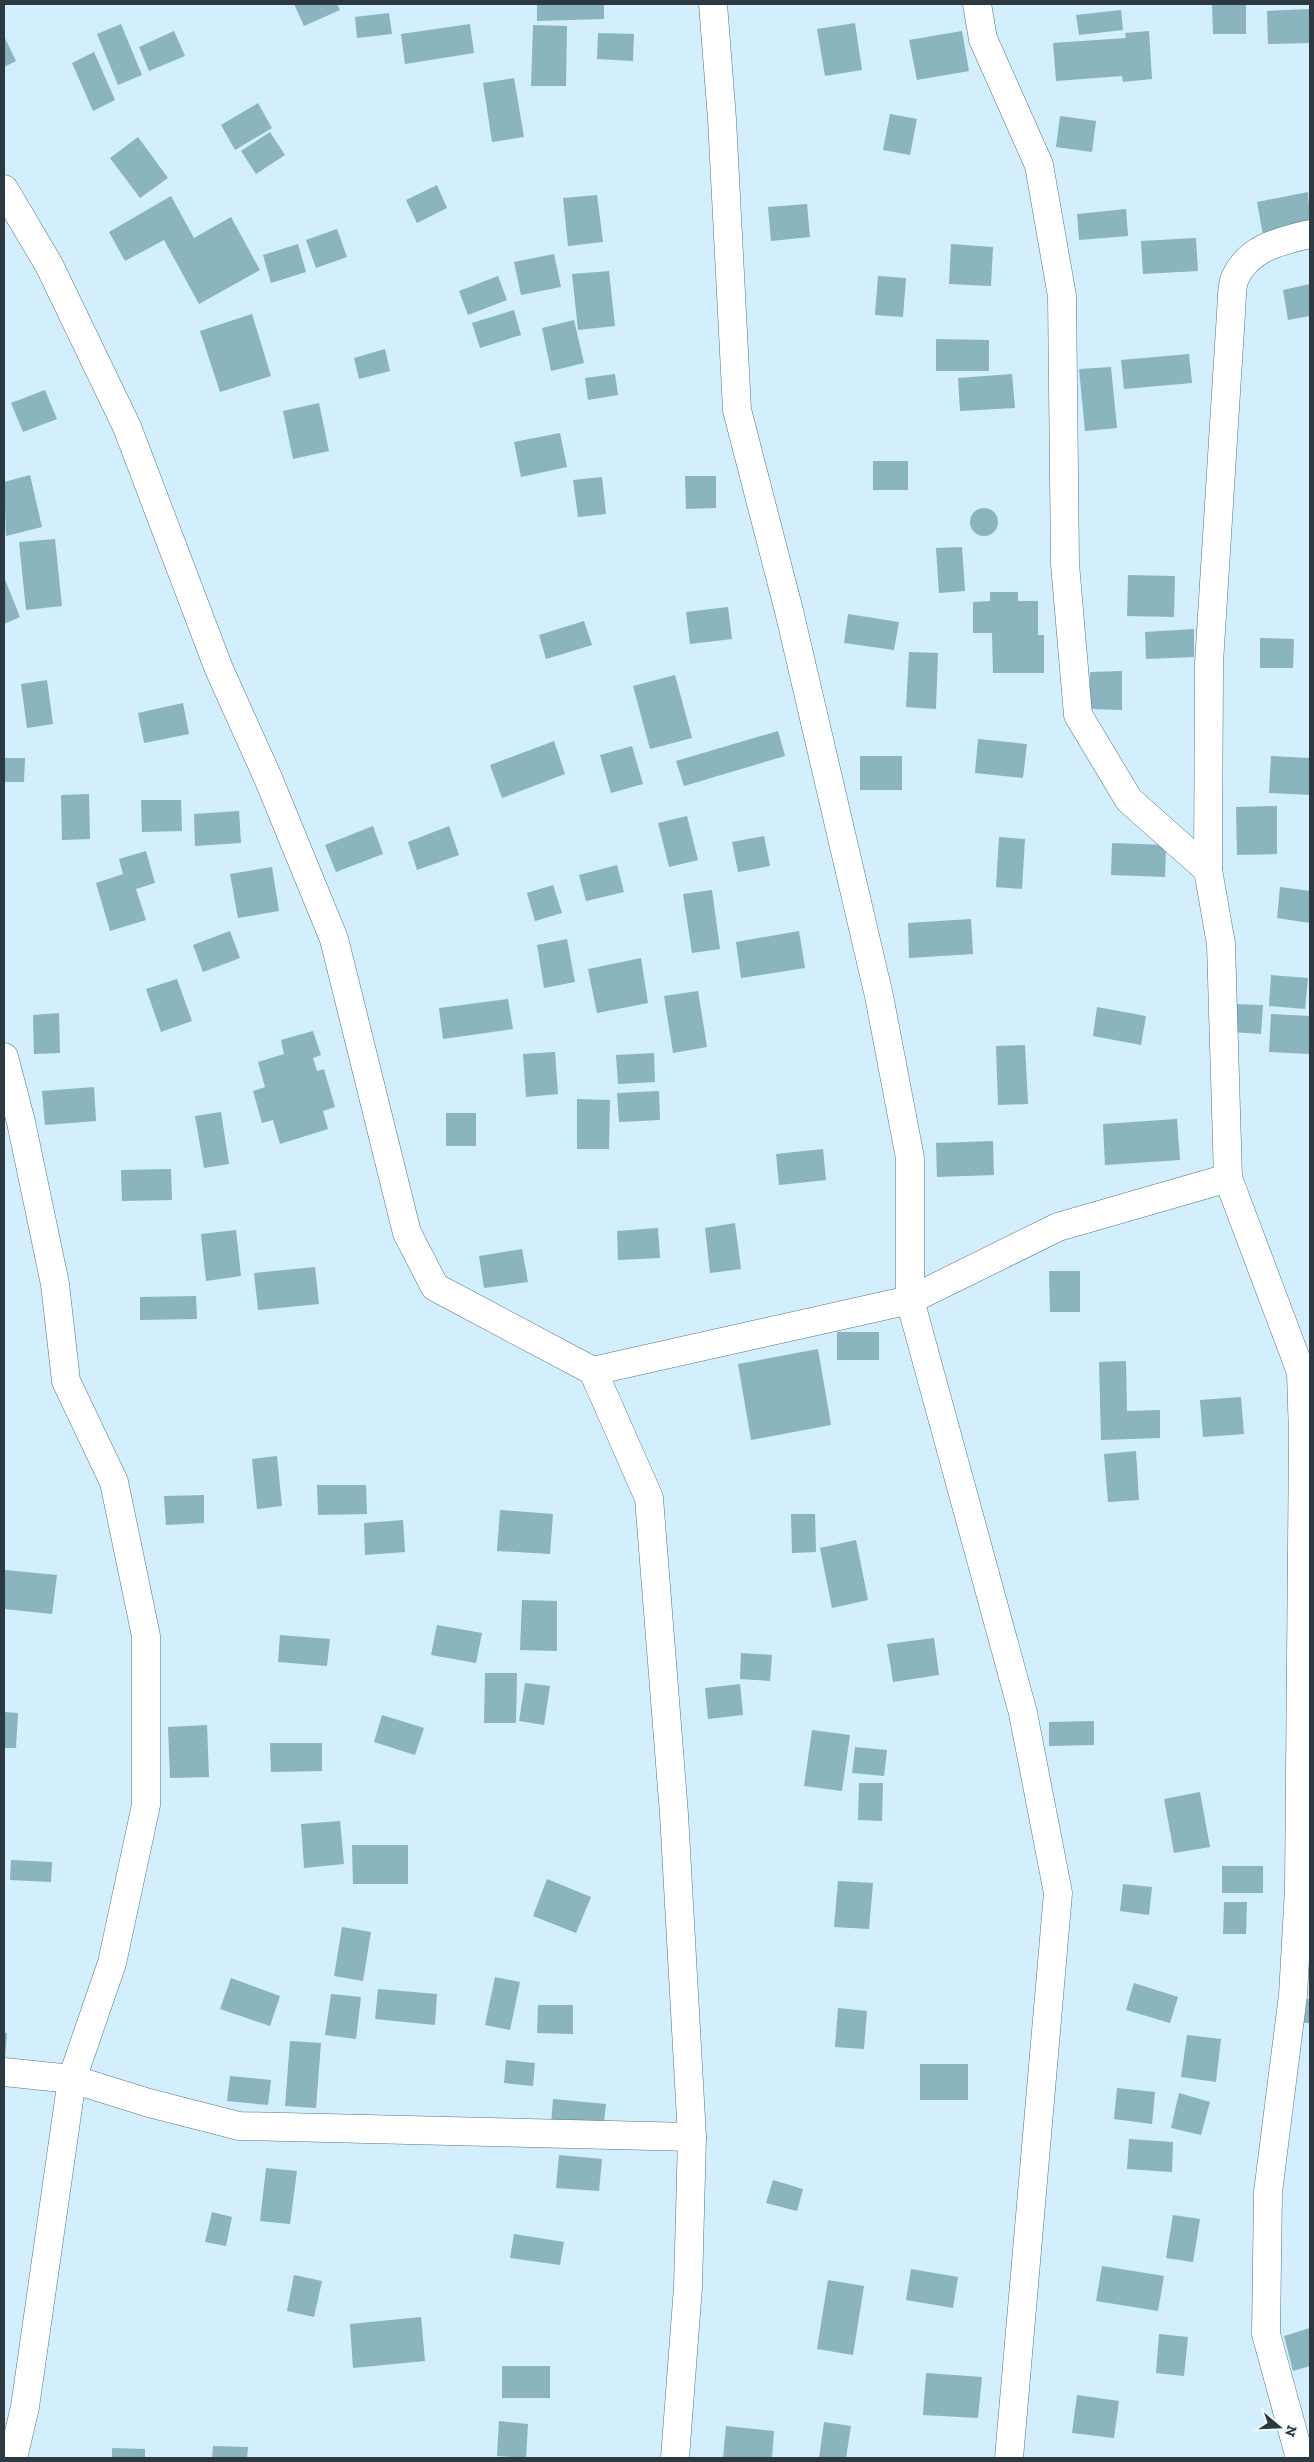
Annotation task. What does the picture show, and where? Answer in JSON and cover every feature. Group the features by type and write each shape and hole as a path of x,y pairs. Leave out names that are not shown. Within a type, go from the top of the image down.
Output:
{"street":[{"path":"714,4 737,410 789,611 881,1006 910,1158 910,1300 1023,1713 1058,1893 1008,2458"},
{"path":"977,4 983,39 1039,165 1062,296 1065,564 1078,715 1129,800 1208,870"},
{"path":"4,189 49,265 127,426 219,669 268,778 334,939 406,1233 435,1286 593,1371 649,1498 674,1814 692,2137 688,2287 675,2458"},
{"path":"1300,2458 1266,2334 1268,2192 1293,1995 1298,1889 1303,1484 1301,1372 1228,1178 1221,944 1208,870 1209,663 1230,313 1235,278 1249,258 1269,244 1310,234"},
{"path":"4,1057 22,1122 55,1284 66,1382 114,1482 146,1636 146,1805 112,1963 72,2079 25,2407 13,2458"},
{"path":"593,1371 910,1300 1058,1226 1228,1178"},
{"path":"4,2072 72,2079 149,2103 239,2126 692,2137"}],"building":[{"path":"294,4 337,4 340,10 304,26"},
{"path":"537,4 604,4 604,19 537,21"},
{"path":"1212,4 1246,4 1246,34 1213,34"},
{"path":"1310,9 1310,43 1268,44 1267,11"},
{"path":"1121,10 1123,30 1079,35 1076,15"},
{"path":"389,13 392,34 357,38 355,17"},
{"path":"855,23 862,70 825,76 817,29"},
{"path":"121,24 142,75 118,85 97,34"},
{"path":"470,24 474,53 405,64 401,34"},
{"path":"533,25 567,26 566,86 531,86"},
{"path":"174,31 185,56 149,71 139,47"},
{"path":"962,31 969,71 917,80 909,40"},
{"path":"1149,31 1152,79 1123,82 1122,76 1056,81 1053,43 1126,38 1125,33"},
{"path":"598,33 634,34 633,61 597,59"},
{"path":"4,36 16,61 4,67"},
{"path":"94,52 115,100 93,111 72,63"},
{"path":"514,78 524,137 492,142 483,83"},
{"path":"258,103 272,128 235,150 221,125"},
{"path":"890,114 917,119 910,155 883,150"},
{"path":"1060,116 1096,121 1092,152 1056,147"},
{"path":"270,132 285,155 256,174 241,151"},
{"path":"138,137 168,178 140,198 110,158"},
{"path":"437,185 447,208 417,223 406,200"},
{"path":"1308,192 1310,225 1263,235 1257,202"},
{"path":"597,195 603,242 568,246 563,198"},
{"path":"171,196 194,238 231,217 260,270 199,304 164,240 125,261 109,232"},
{"path":"807,204 810,237 771,241 768,207"},
{"path":"1126,209 1128,236 1079,240 1077,214"},
{"path":"337,229 347,257 316,268 306,240"},
{"path":"1196,238 1198,271 1143,274 1141,241"},
{"path":"298,244 306,272 271,283 263,255"},
{"path":"951,244 993,247 991,286 949,284"},
{"path":"554,254 561,287 521,295 514,262"},
{"path":"609,271 615,326 578,330 572,274"},
{"path":"498,276 507,300 468,315 459,291"},
{"path":"878,276 906,278 903,317 875,315"},
{"path":"1310,284 1310,316 1288,320 1283,290"},
{"path":"514,310 521,335 480,348 472,323"},
{"path":"252,314 271,376 220,392 200,331"},
{"path":"574,320 584,363 551,371 542,328"},
{"path":"936,339 989,340 989,371 936,371"},
{"path":"385,349 390,371 359,379 354,358"},
{"path":"1189,354 1192,383 1124,389 1121,360"},
{"path":"1111,367 1117,428 1085,431 1079,369"},
{"path":"615,374 618,395 588,400 585,378"},
{"path":"1012,374 1015,408 960,411 958,378"},
{"path":"45,390 57,419 23,432 11,403"},
{"path":"319,403 329,451 293,459 283,411"},
{"path":"560,433 567,467 521,477 514,442"},
{"path":"873,461 908,461 908,490 873,490"},
{"path":"30,475 42,527 6,536 4,482"},
{"path":"685,476 716,476 716,508 686,509"},
{"path":"602,477 606,514 578,517 573,480"},
{"path":"984,508 994,512 998,522 994,532 984,536 974,532 970,522 974,512"},
{"path":"55,539 62,606 26,610 19,542"},
{"path":"962,547 965,591 939,593 936,548"},
{"path":"1128,575 1175,576 1174,617 1127,616"},
{"path":"4,577 20,617 4,624"},
{"path":"990,592 1018,592 1018,601 1038,601 1038,635 1044,635 1044,673 993,673 992,633 973,633 973,602 990,601"},
{"path":"728,607 732,639 690,644 686,612"},
{"path":"848,614 899,622 894,650 844,643"},
{"path":"584,621 592,645 546,659 539,635"},
{"path":"1194,629 1194,657 1146,659 1145,632"},
{"path":"1260,638 1294,639 1293,668 1260,668"},
{"path":"909,652 938,653 936,709 906,707"},
{"path":"1122,671 1122,710 1090,709 1090,672"},
{"path":"675,675 692,738 650,749 633,686"},
{"path":"47,680 53,724 27,728 21,684"},
{"path":"183,703 189,734 144,743 138,713"},
{"path":"778,731 785,756 684,786 676,761"},
{"path":"978,739 1027,744 1023,778 975,773"},
{"path":"554,741 565,774 502,798 490,765"},
{"path":"632,746 643,784 611,793 600,755"},
{"path":"860,756 902,756 902,790 860,790"},
{"path":"1271,756 1310,758 1310,795 1269,793"},
{"path":"4,758 25,758 24,782 4,782"},
{"path":"89,794 90,839 62,840 61,795"},
{"path":"141,800 181,800 182,831 142,832"},
{"path":"1277,806 1277,854 1237,855 1236,807"},
{"path":"239,811 241,843 195,846 194,814"},
{"path":"687,816 698,860 669,867 658,823"},
{"path":"373,826 383,854 336,872 325,845"},
{"path":"449,826 459,855 417,870 408,842"},
{"path":"764,836 770,866 738,872 732,842"},
{"path":"999,837 1025,839 1022,889 996,887"},
{"path":"1112,843 1166,845 1165,877 1111,875"},
{"path":"146,851 155,883 136,889 146,920 110,931 96,883 123,874 119,859"},
{"path":"617,865 624,892 586,901 579,875"},
{"path":"272,867 279,911 238,918 230,874"},
{"path":"553,885 562,913 535,921 527,893"},
{"path":"1280,887 1310,891 1310,923 1277,918"},
{"path":"712,890 720,949 692,953 683,894"},
{"path":"971,919 973,954 909,958 908,923"},
{"path":"230,931 240,958 203,972 193,945"},
{"path":"799,931 805,968 741,978 736,942"},
{"path":"567,939 575,982 544,988 537,945"},
{"path":"641,958 648,1003 597,1013 588,969"},
{"path":"1271,975 1308,978 1305,1009 1269,1006"},
{"path":"177,979 192,1021 161,1032 146,989"},
{"path":"698,991 707,1047 673,1053 664,996"},
{"path":"508,999 513,1029 443,1039 439,1008"},
{"path":"1233,1004 1263,1005 1261,1034 1232,1032"},
{"path":"1097,1007 1146,1016 1141,1045 1093,1036"},
{"path":"59,1013 60,1053 34,1054 33,1015"},
{"path":"1271,1014 1310,1016 1310,1054 1269,1052"},
{"path":"313,1031 321,1055 313,1058 317,1071 324,1069 335,1107 323,1111 328,1129 280,1144 273,1120 262,1123 253,1091 265,1087 258,1062 284,1054 281,1040"},
{"path":"1025,1045 1028,1104 998,1105 996,1046"},
{"path":"555,1052 558,1094 526,1097 523,1054"},
{"path":"654,1053 655,1082 618,1084 616,1055"},
{"path":"94,1087 96,1121 45,1125 42,1091"},
{"path":"659,1091 660,1120 619,1122 617,1093"},
{"path":"577,1099 610,1100 609,1149 577,1149"},
{"path":"221,1112 229,1164 204,1168 195,1116"},
{"path":"446,1113 476,1113 476,1146 446,1146"},
{"path":"1177,1119 1180,1160 1105,1165 1103,1124"},
{"path":"993,1141 994,1175 937,1177 936,1143"},
{"path":"823,1149 826,1180 779,1185 776,1154"},
{"path":"171,1169 172,1200 122,1201 121,1170"},
{"path":"735,1223 741,1269 710,1273 705,1228"},
{"path":"658,1228 660,1258 618,1260 617,1231"},
{"path":"236,1230 241,1276 206,1281 201,1234"},
{"path":"522,1249 528,1282 484,1288 479,1256"},
{"path":"315,1267 319,1304 258,1310 254,1273"},
{"path":"1049,1271 1080,1271 1080,1312 1050,1312"},
{"path":"196,1296 197,1319 140,1320 140,1297"},
{"path":"837,1332 879,1332 879,1360 837,1360"},
{"path":"818,1349 831,1425 751,1440 738,1364"},
{"path":"1126,1361 1127,1411 1160,1410 1160,1438 1101,1440 1099,1362"},
{"path":"1241,1397 1244,1434 1203,1437 1200,1400"},
{"path":"1136,1451 1139,1500 1108,1502 1104,1454"},
{"path":"277,1456 282,1506 257,1509 252,1459"},
{"path":"317,1485 366,1485 367,1514 318,1515"},
{"path":"204,1495 204,1523 166,1525 164,1496"},
{"path":"500,1510 553,1514 550,1554 497,1551"},
{"path":"791,1514 815,1514 816,1552 792,1553"},
{"path":"403,1520 405,1552 365,1555 364,1523"},
{"path":"856,1540 868,1600 832,1608 820,1548"},
{"path":"5,1570 57,1575 52,1614 4,1609"},
{"path":"522,1600 557,1601 557,1651 520,1650"},
{"path":"437,1625 482,1633 476,1663 431,1655"},
{"path":"280,1635 330,1639 327,1666 278,1662"},
{"path":"934,1638 939,1675 893,1682 887,1644"},
{"path":"741,1653 772,1655 770,1681 740,1679"},
{"path":"485,1673 517,1673 516,1723 484,1723"},
{"path":"525,1683 550,1686 544,1725 519,1721"},
{"path":"740,1684 743,1715 708,1719 705,1688"},
{"path":"4,1712 18,1713 16,1748 4,1748"},
{"path":"382,1715 424,1728 415,1755 374,1742"},
{"path":"1094,1721 1094,1745 1049,1746 1049,1722"},
{"path":"207,1725 209,1777 170,1778 168,1727"},
{"path":"812,1730 850,1735 842,1791 804,1786"},
{"path":"270,1743 322,1743 322,1771 271,1772"},
{"path":"855,1747 887,1750 884,1776 852,1773"},
{"path":"859,1783 883,1783 882,1821 858,1820"},
{"path":"1200,1792 1210,1847 1174,1853 1164,1799"},
{"path":"340,1821 344,1864 304,1868 301,1824"},
{"path":"352,1845 408,1845 408,1884 353,1884"},
{"path":"11,1860 52,1862 51,1882 10,1880"},
{"path":"1222,1866 1263,1866 1263,1893 1222,1893"},
{"path":"547,1879 591,1897 576,1933 533,1916"},
{"path":"838,1881 873,1883 869,1929 834,1927"},
{"path":"1123,1884 1152,1887 1149,1915 1120,1911"},
{"path":"1224,1902 1247,1902 1246,1934 1223,1934"},
{"path":"342,1927 371,1932 363,1981 334,1976"},
{"path":"495,1977 520,1982 510,2030 485,2025"},
{"path":"231,1978 280,1996 270,2026 220,2009"},
{"path":"1134,1983 1178,1997 1170,2023 1126,2010"},
{"path":"378,1989 437,1994 435,2025 375,2019"},
{"path":"331,1994 361,1997 356,2039 325,2035"},
{"path":"1307,1999 1310,1999 1310,2023 1304,2023"},
{"path":"538,2005 573,2005 573,2034 537,2033"},
{"path":"838,2008 867,2011 864,2049 835,2047"},
{"path":"4,2033 7,2033 5,2056 4,2056"},
{"path":"1187,2035 1221,2039 1216,2082 1181,2077"},
{"path":"290,2041 321,2043 316,2108 285,2106"},
{"path":"506,2060 535,2063 533,2086 504,2083"},
{"path":"920,2064 968,2064 968,2100 920,2100"},
{"path":"230,2076 271,2080 268,2105 227,2101"},
{"path":"1117,2088 1155,2092 1152,2124 1114,2119"},
{"path":"1179,2093 1210,2102 1201,2135 1171,2128"},
{"path":"553,2099 606,2104 603,2131 551,2126"},
{"path":"1129,2139 1173,2142 1172,2172 1127,2169"},
{"path":"559,2155 602,2159 599,2191 556,2188"},
{"path":"266,2168 297,2171 290,2224 260,2221"},
{"path":"773,2180 803,2189 797,2211 766,2203"},
{"path":"212,2212 232,2217 226,2246 205,2242"},
{"path":"1173,2215 1200,2219 1193,2262 1166,2258"},
{"path":"514,2234 564,2242 560,2265 510,2258"},
{"path":"1102,2266 1164,2276 1158,2311 1096,2301"},
{"path":"911,2269 958,2277 953,2308 906,2300"},
{"path":"294,2275 322,2281 314,2317 287,2311"},
{"path":"828,2280 864,2286 853,2355 817,2349"},
{"path":"421,2317 425,2361 353,2368 350,2324"},
{"path":"1310,2328 1310,2366 1293,2371 1284,2336"},
{"path":"1159,2334 1188,2337 1184,2376 1156,2373"},
{"path":"502,2366 550,2366 550,2398 502,2398"},
{"path":"926,2373 982,2377 978,2418 923,2415"},
{"path":"1077,2395 1119,2401 1114,2438 1072,2433"},
{"path":"499,2421 528,2424 526,2458 497,2456"},
{"path":"824,2422 851,2426 846,2458 819,2458"},
{"path":"726,2426 774,2431 772,2458 723,2458"},
{"path":"213,2446 248,2447 247,2458 212,2458"},
{"path":"112,2448 145,2449 145,2458 112,2458"}]}
